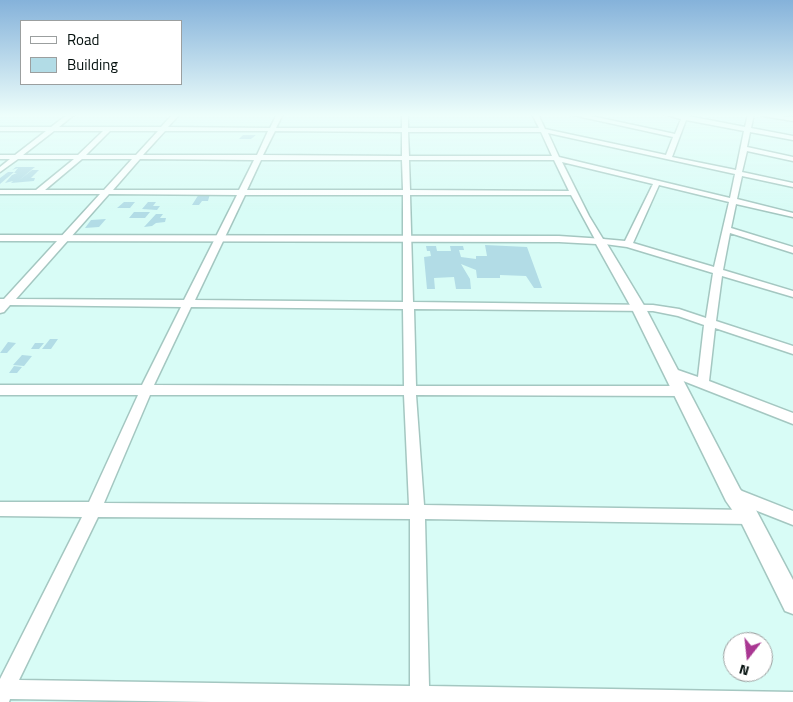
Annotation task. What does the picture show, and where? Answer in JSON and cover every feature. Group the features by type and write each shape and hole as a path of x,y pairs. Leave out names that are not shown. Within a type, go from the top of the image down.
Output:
{"street":[{"path":"0,170 31,147"},
{"path":"38,192 90,147"},
{"path":"0,310 4,302 148,147"},
{"path":"264,147 146,390 93,511 2,692 420,699 793,702"},
{"path":"405,147 410,391 418,512 420,699"},
{"path":"549,147 638,307 734,495 749,517 793,603"},
{"path":"614,147 793,185"},
{"path":"668,159 673,147"},
{"path":"703,384 718,272 745,149 793,159"},
{"path":"0,157 555,158 793,215"},
{"path":"628,244 658,182"},
{"path":"0,192 574,194"},
{"path":"728,230 793,250"},
{"path":"0,238 559,239 600,241 628,244 793,294"},
{"path":"4,302 638,307 666,310 710,322 793,350"},
{"path":"672,372 793,418"},
{"path":"0,390 682,391"},
{"path":"734,495 793,518"},
{"path":"0,510 418,512 749,517"}],"building":[{"path":"16,167 35,167 18,181 32,170 39,170 31,178 35,178 34,181 5,183 12,175 17,173 14,173 18,168 12,170"},
{"path":"8,172 14,172 0,184 0,178"},
{"path":"199,194 210,194 208,201 202,201 199,205 192,205"},
{"path":"124,202 135,202 130,208 117,208"},
{"path":"148,202 156,202 153,206 160,206 157,210 142,209"},
{"path":"134,212 150,212 145,218 129,218"},
{"path":"156,214 163,214 160,218 166,218 165,222 144,227"},
{"path":"106,219 99,227 85,228 91,220"},
{"path":"485,245 527,247 542,288 534,288 526,276 500,275 500,278 477,278 476,270 461,264 470,279 471,289 456,289 454,277 434,278 435,289 427,289 424,257 431,256 426,246 436,246 437,251 451,251 450,246 463,246 464,250 459,250 461,257 476,259 476,256 487,256"},
{"path":"50,339 58,339 51,349 42,349"},
{"path":"8,342 16,343 7,353 0,353"},
{"path":"35,343 44,343 39,349 31,349"},
{"path":"22,355 32,356 24,366 13,365"},
{"path":"14,366 22,367 17,373 9,373"}]}
